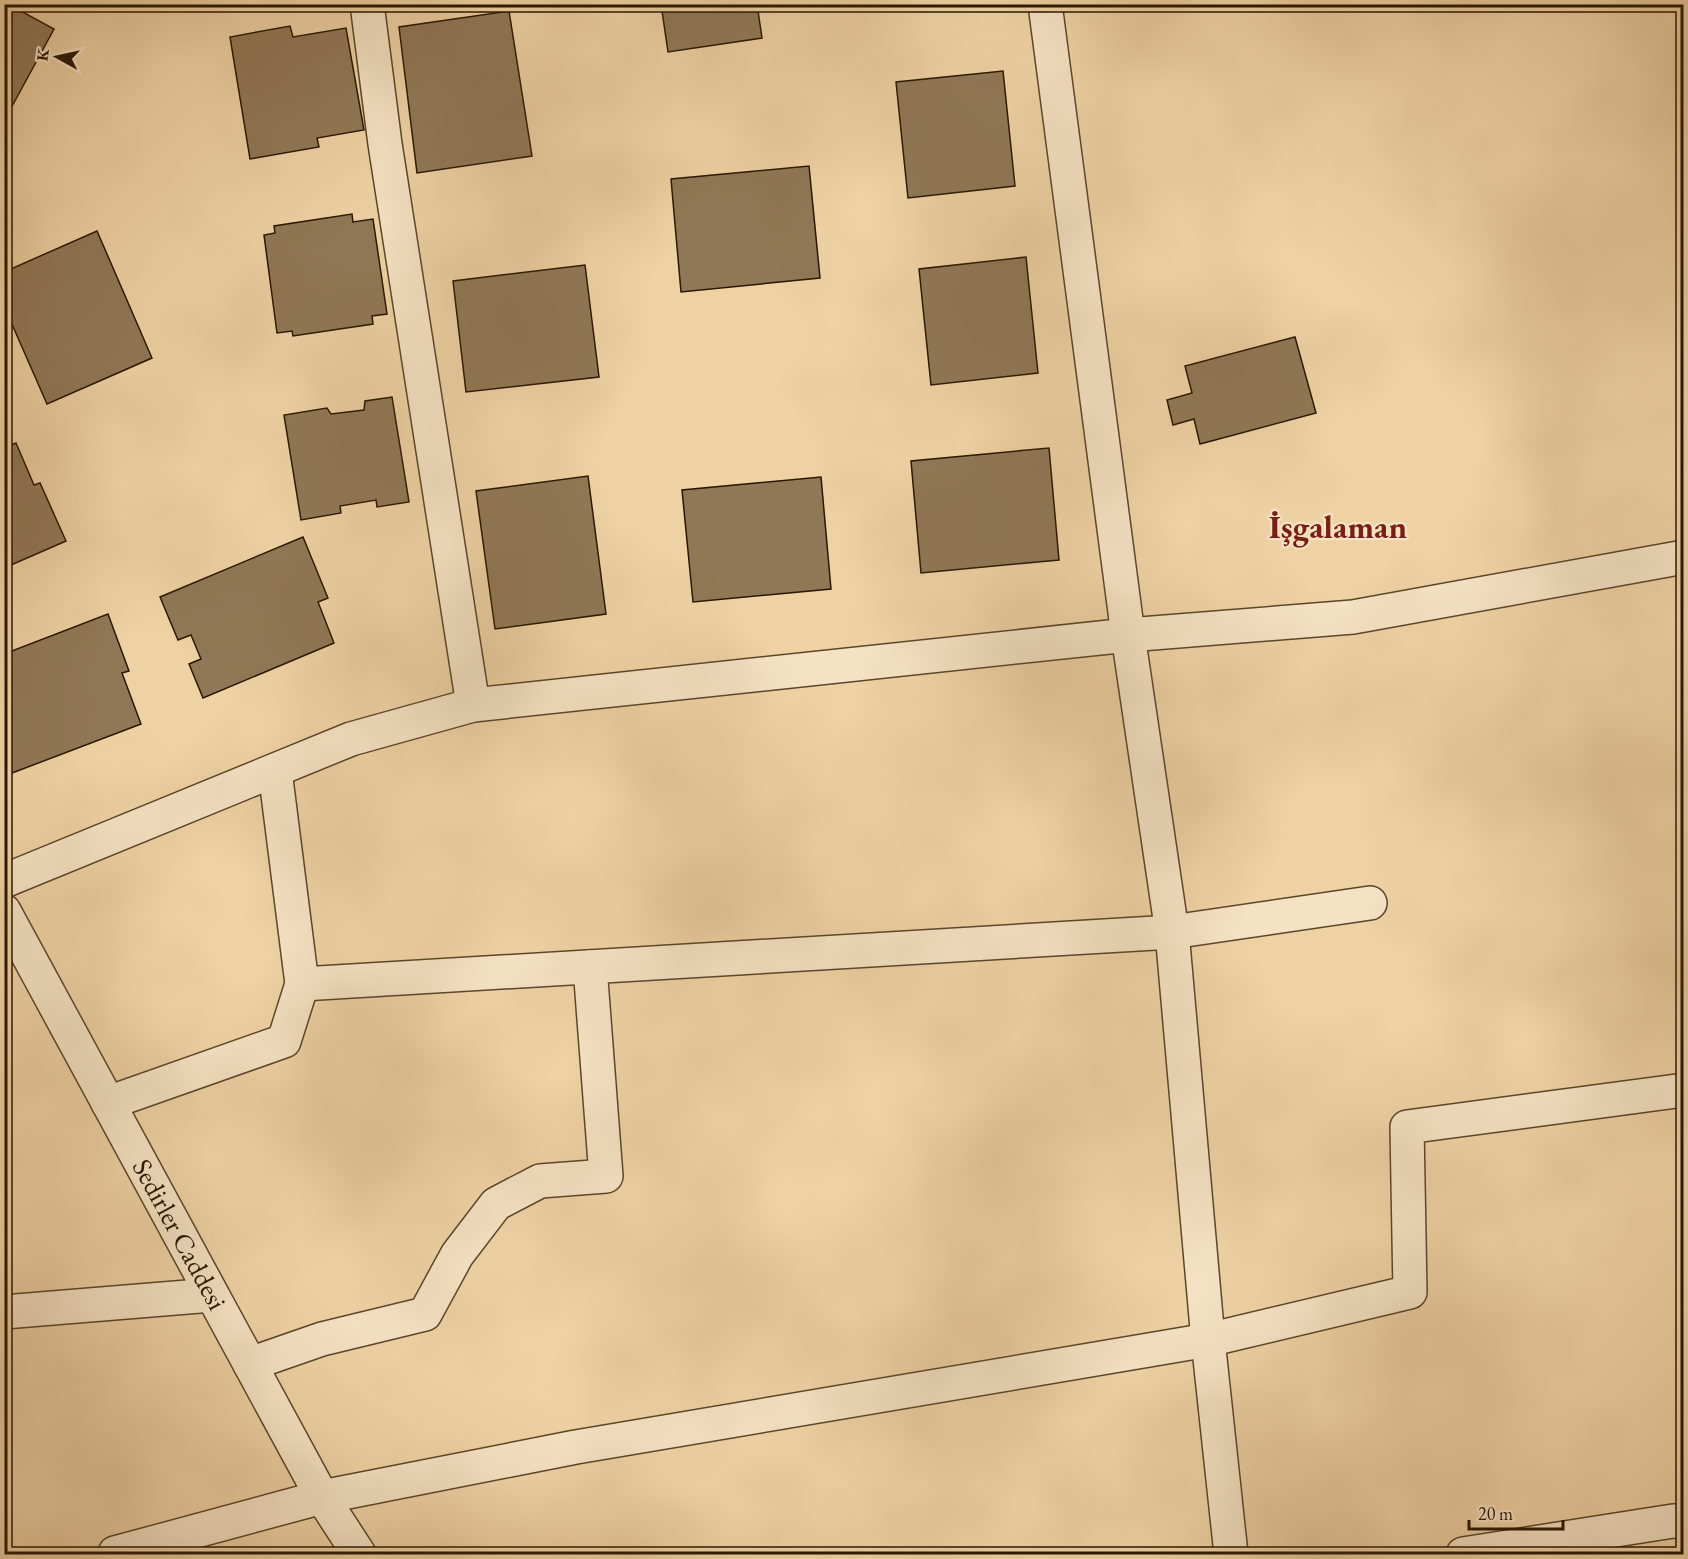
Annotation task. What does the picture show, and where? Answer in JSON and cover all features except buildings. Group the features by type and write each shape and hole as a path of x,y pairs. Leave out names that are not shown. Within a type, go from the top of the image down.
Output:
{"street":[{"path":"367,4 385,144 472,705"},
{"path":"1045,4 1128,635 1172,933 1208,1340 1231,1554"},
{"path":"4,881 351,739 472,705 1128,635 1353,617 1683,557"},
{"path":"108,1102 284,1041 302,984 275,771"},
{"path":"302,984 1172,933 1370,903"},
{"name":"Sedirler Caddesi","path":"4,911 322,1497 359,1554"},
{"path":"250,1364 322,1339 425,1314 457,1255 496,1204 540,1181 606,1176 590,967"},
{"path":"115,1554 322,1497 576,1447 1208,1340 1410,1292 1407,1127 1683,1090"},
{"path":"4,1312 212,1295"},
{"path":"1463,1554 1674,1521 1683,1522"}],"district":[{"name":"İşgalaman","path":"1338,526"}]}
